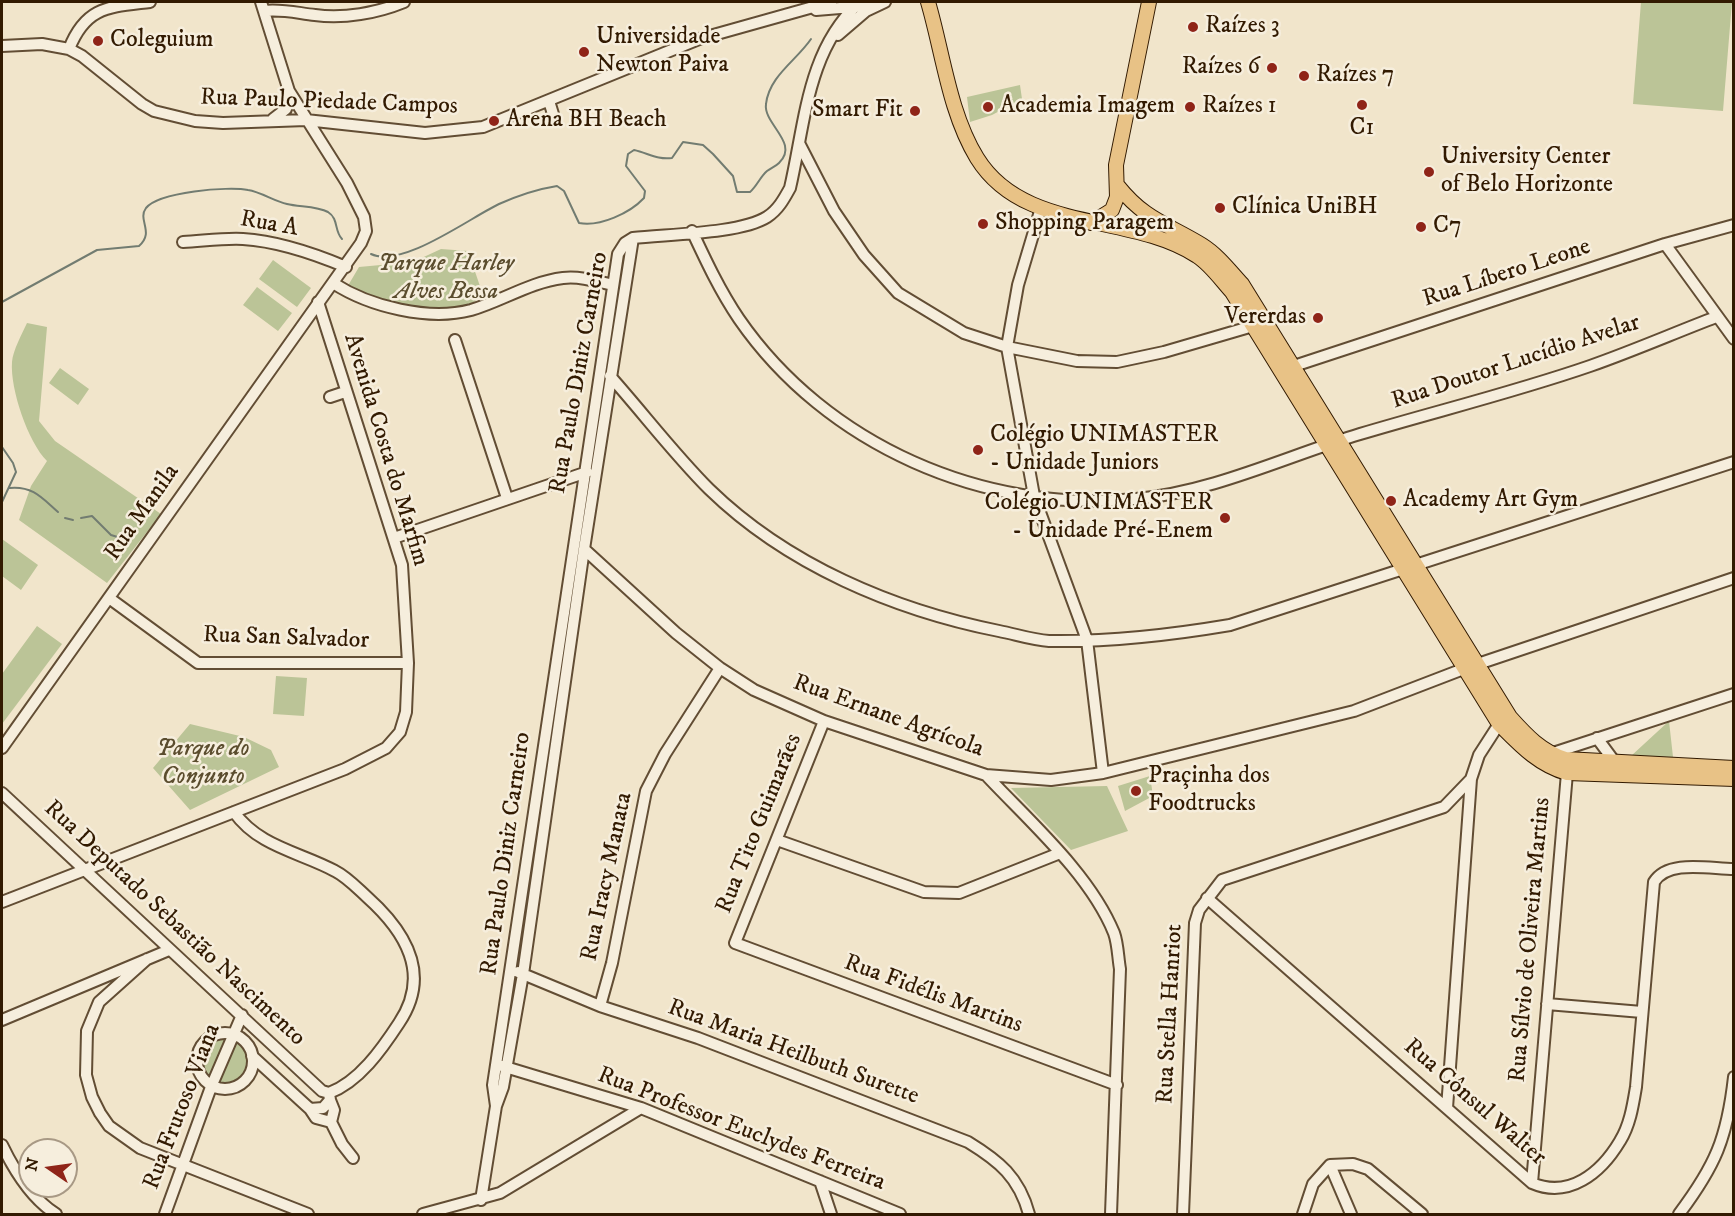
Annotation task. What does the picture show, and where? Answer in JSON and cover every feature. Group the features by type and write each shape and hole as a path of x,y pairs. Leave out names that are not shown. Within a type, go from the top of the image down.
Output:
{"main road":[{"path":"1091,223 1112,210 1118,186 1116,165 1149,2"},
{"path":"929,4 959,123 976,156 1004,189 1041,208 1091,223 1155,237 1198,256 1232,292 1332,442 1472,666 1510,717 1532,741 1550,754 1566,759 1612,757 1734,768"},
{"path":"1118,186 1133,205 1150,218 1203,246 1224,264 1242,285 1277,341 1294,349 1296,353 1294,366 1332,442"},
{"path":"1274,356 1294,366"},
{"path":"1472,666 1499,724 1522,747 1544,764 1567,773 1734,779"},
{"path":"1599,774 1612,757"}],"street":[{"path":"69,49 75,34 89,17 101,9 150,2"},
{"path":"306,120 290,91 262,6 282,7 317,16 384,10 404,2"},
{"name":"Rua Paulo Piedade Campos","path":"2,46 42,44 69,49 82,56 123,92 154,111 195,121 223,123 306,120 425,133 483,127 549,101 629,76 699,39 800,8 831,2"},
{"path":"829,44 880,3"},
{"name":"Rua Paulo Piedade Campos","path":"800,8 819,10 880,3"},
{"path":"633,238 744,226 768,217 781,204 790,188 813,76 837,27 856,5"},
{"path":"270,33 282,7"},
{"path":"819,10 832,14 837,27"},
{"path":"272,120 286,109 290,91"},
{"path":"549,101 553,114"},
{"name":"Rua Manila","path":"2,748 361,243 369,223 347,183 306,120"},
{"path":"799,143 834,211 864,255 898,293 964,333 1007,347 1077,361 1117,362 1164,352 1253,326"},
{"path":"795,166 804,163 813,168"},
{"path":"1041,208 1018,285 1007,347 1034,496 1088,640 1103,773"},
{"name":"Rua Líbero Leone","path":"1294,366 1665,244 1734,225"},
{"name":"Rua Doutor Lucídio Avelar","path":"692,231 716,283 758,344 791,379 861,436 899,456 966,482 1034,496 1088,501 1137,499 1184,491 1332,442 1590,366 1716,317"},
{"name":"Rua Paulo Diniz Carneiro","path":"502,1066 523,975 583,472 618,254 625,243 633,238"},
{"name":"Rua Paulo Diniz Carneiro","path":"481,1200 496,1106 503,1088 502,1066 512,970 540,823 633,238"},
{"name":"Rua A","path":"183,242 258,240 346,267"},
{"path":"1665,244 1734,339"},
{"path":"333,283 364,298 393,307 445,313 468,310 541,283 563,278 581,278 613,285"},
{"name":"Avenida Costa do Marfim","path":"2,902 345,769 386,747 400,732 406,712 408,663 402,565 318,302"},
{"path":"455,340 507,498"},
{"path":"610,376 709,489 781,546 847,584 964,624 1046,641 1183,633 1230,625 1734,462"},
{"path":"330,397 345,392"},
{"path":"394,538 583,472 597,472"},
{"name":"Rua Ernane Agrícola","path":"584,549 676,633 720,668 754,690 824,721 986,775 1051,780 1103,773 1354,711 1472,666 1734,578"},
{"name":"Rua San Salvador","path":"109,598 198,663 408,663"},
{"name":"Rua Iracy Manata","path":"600,1006 612,963 646,791 665,754 720,668"},
{"path":"1550,754 1734,694"},
{"name":"Rua Tito Guimarães","path":"735,943 824,721"},
{"path":"1447,1108 1471,779 1479,755 1499,724"},
{"path":"1612,757 1619,730"},
{"path":"1597,738 1612,757"},
{"name":"Rua Sílvio de Oliveira Martins","path":"1532,1183 1567,773"},
{"path":"986,775 1060,854 1094,897 1114,934 1120,969 1111,1215"},
{"name":"Rua Stella Hanriot","path":"1183,1215 1195,923 1207,898 1222,880 1254,867 1444,807 1471,779"},
{"name":"Rua Deputado Sebastião Nascimento","path":"2,793 169,950 330,1096 334,1110 331,1122 342,1144 353,1158"},
{"path":"234,812 244,826 259,838 321,864 345,878 398,927 412,961 414,983 411,1005 381,1052 330,1096 323,1108 310,1109"},
{"path":"777,840 924,892 939,894 959,893 1060,854"},
{"name":"Rua Cônsul Walter","path":"1207,898 1532,1183 1547,1190 1564,1188 1581,1182 1603,1162 1620,1141 1631,1115 1636,1087 1652,895 1660,873 1671,868 1734,869"},
{"name":"Rua Fidélis Martins","path":"735,943 1117,1085"},
{"path":"2,1020 169,950"},
{"path":"147,959 99,1002 91,1016 85,1044 86,1075 92,1097 109,1126 140,1148 308,1215"},
{"name":"Rua Maria Heilbuth Surette","path":"512,970 600,1006 698,1038 968,1142 998,1161 1017,1184 1029,1215"},
{"path":"1547,1004 1642,1012"},
{"name":"Rua Frutoso Viana","path":"165,1215 211,1087 242,1015"},
{"path":"232,1034 210,1037 198,1052 196,1064 200,1076 211,1087 221,1090 234,1089 245,1081 252,1070 252,1056"},
{"name":"Rua Deputado Sebastião Nascimento","path":"232,1034 242,1039 252,1056 310,1109 316,1118 331,1122"},
{"name":"Rua Professor Euclydes Ferreira","path":"502,1066 641,1108 900,1215"},
{"path":"1679,1215 1705,1179 1723,1143 1732,1109 1734,1077"},
{"path":"423,1215 500,1193 641,1108"},
{"path":"2,1145 13,1169 56,1215"},
{"path":"1303,1215 1313,1184 1330,1165 1353,1164 1368,1169 1422,1215"},
{"path":"1330,1165 1351,1215"},
{"path":"820,1181 831,1215"}],"green space":[{"path":"1641,2 1732,2 1723,111 1633,104"},
{"name":"Academia Imagem","path":"1020,85 1022,99 992,115 970,122 967,97"},
{"name":"Parque Harley Alves Bessa","path":"441,249 468,251 483,295 469,304 453,309 435,310 397,304 346,289 359,267 413,262"},
{"path":"273,260 311,288 297,307 259,279"},
{"path":"257,287 292,313 278,331 243,305"},
{"path":"27,323 47,327 39,421 55,441 161,514 107,583 19,520 31,486 47,461 27,428 17,400 12,373 13,357"},
{"path":"60,368 89,389 78,405 49,383"},
{"path":"2,539 38,565 21,590 2,576"},
{"path":"37,626 62,644 2,724 2,674"},
{"path":"276,676 307,678 304,716 273,714"},
{"path":"1669,721 1673,757 1631,756"},
{"name":"Parque do Conjunto","path":"190,724 244,737 271,750 279,767 190,810 153,768"},
{"name":"Praçinha dos Foodtrucks","path":"1150,776 1153,796 1125,811 1118,786"},
{"path":"1107,786 1128,831 1071,850 1011,788"},
{"path":"220,1033 230,1033 245,1041 251,1050 253,1061 251,1072 245,1081 230,1089 220,1089 209,1084 202,1077 197,1066 197,1056 202,1045 209,1038"}],"waterway":[{"path":"371,254 384,257 418,248 499,204 528,193 557,186 564,191 579,223 596,223 614,218 631,209 644,198 645,191 626,166 628,154 634,150 657,157 672,158 683,142 703,145 733,176 737,192 750,192 765,173 779,163 784,156 783,141 767,111 768,94 778,77 811,39"},
{"path":"2,302 97,250 139,246 146,236 143,217 146,208 153,202 179,194 238,189 253,191 287,204 319,209 331,215 342,239"},
{"path":"2,447 16,472 2,502"},
{"path":"10,488 31,491 58,512"},
{"path":"81,518 92,516 111,535 124,539"},
{"path":"65,518 73,520"}],"place":[{"name":"Raízes 3","path":"1193,27"},
{"name":"Coleguium","path":"98,41"},
{"name":"Universidade Newton Paiva","path":"584,52"},
{"name":"Raízes 6","path":"1272,68"},
{"name":"Raízes 7","path":"1304,76"},
{"name":"C1","path":"1362,105"},
{"name":"Academia Imagem","path":"988,107"},
{"name":"Raízes 1","path":"1190,107"},
{"name":"Smart Fit","path":"915,111"},
{"name":"Arena BH Beach","path":"494,121"},
{"name":"University Center of Belo Horizonte","path":"1429,172"},
{"name":"Clínica UniBH","path":"1220,208"},
{"name":"Shopping Paragem","path":"983,224"},
{"name":"C7","path":"1421,227"},
{"name":"Vererdas","path":"1318,318"},
{"name":"Colégio UNIMASTER - Unidade Juniors","path":"978,450"},
{"name":"Academy Art Gym","path":"1391,501"},
{"name":"Colégio UNIMASTER - Unidade Pré-Enem","path":"1225,518"},
{"name":"Praçinha dos Foodtrucks","path":"1136,791"}]}
